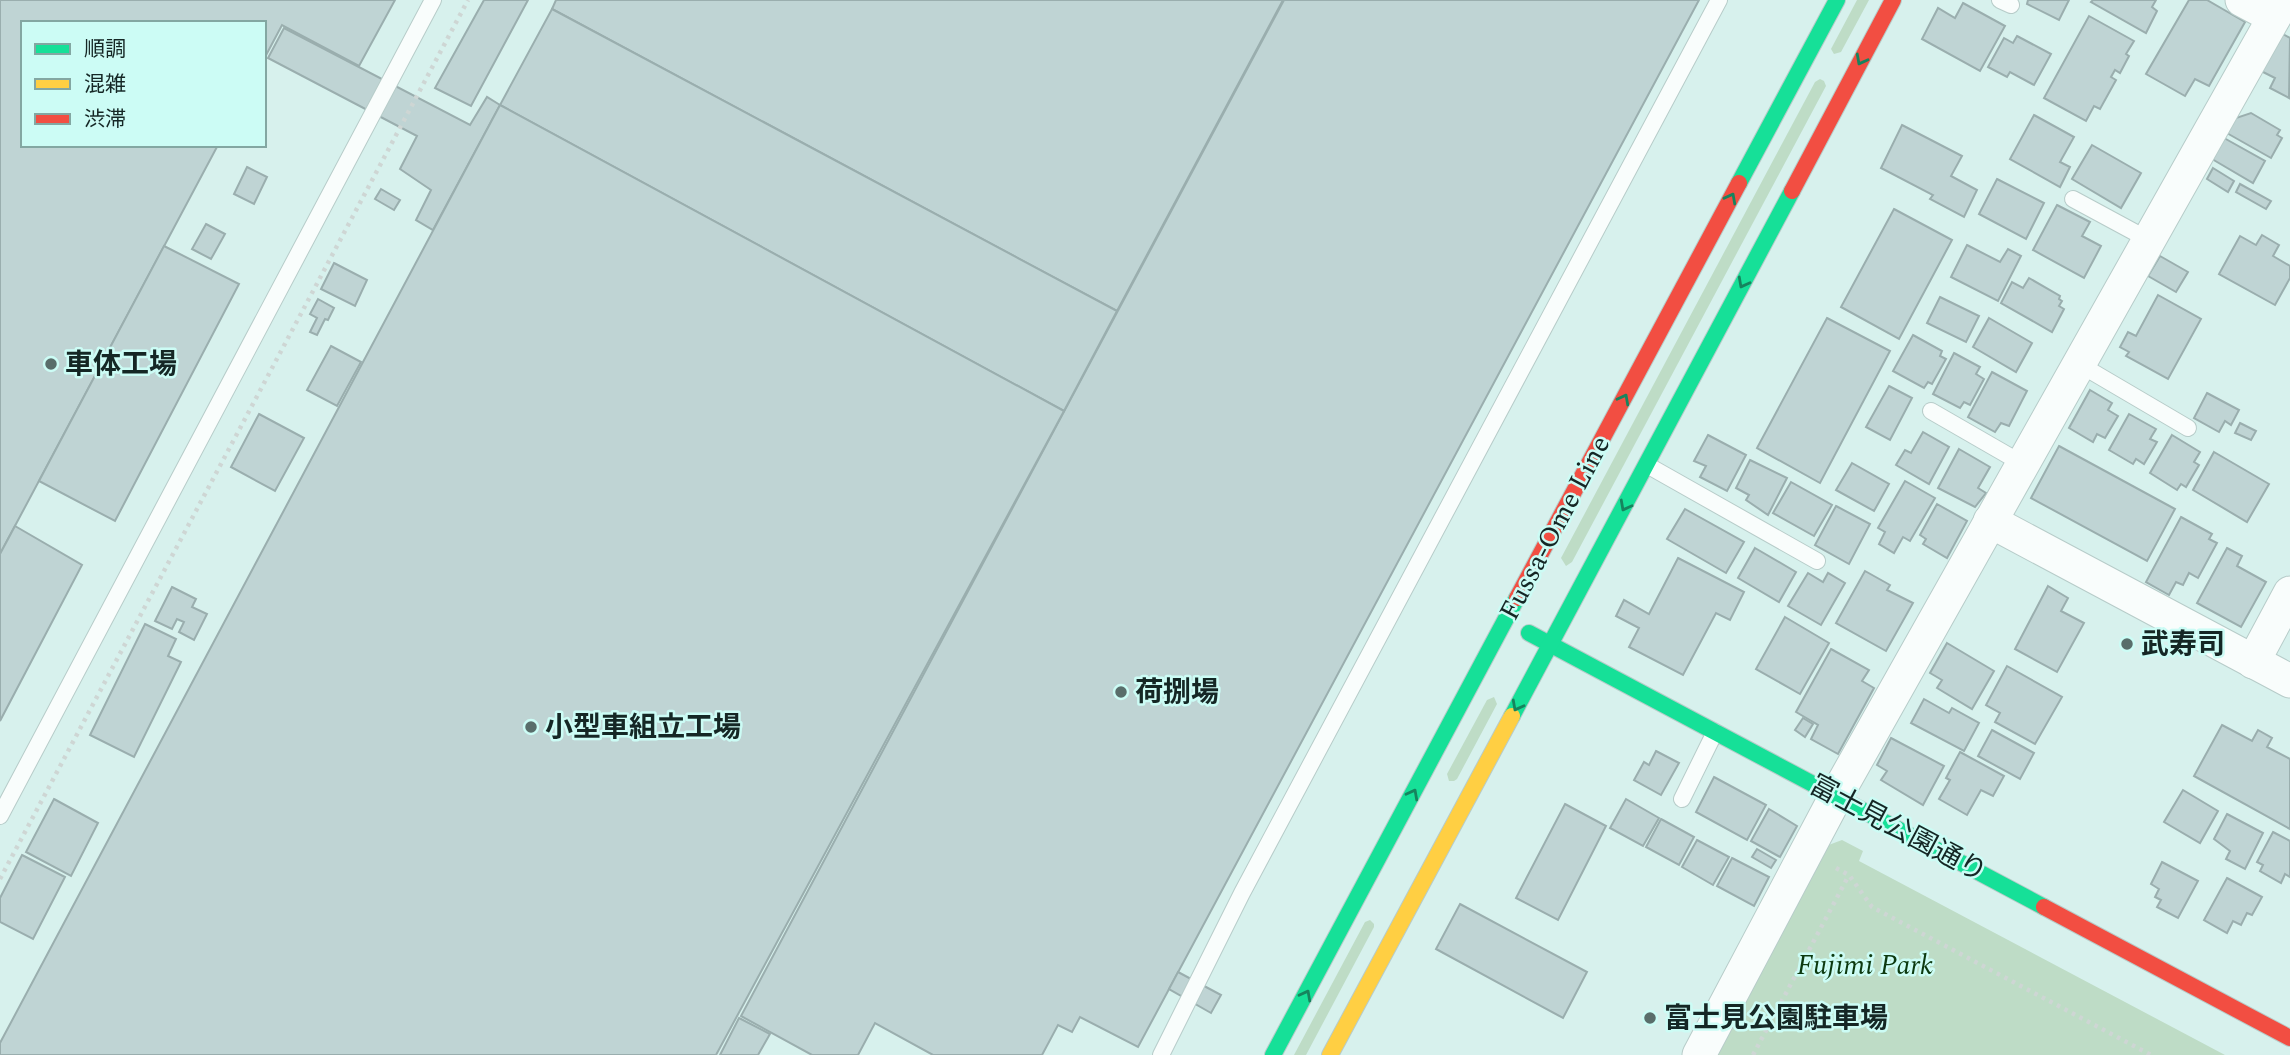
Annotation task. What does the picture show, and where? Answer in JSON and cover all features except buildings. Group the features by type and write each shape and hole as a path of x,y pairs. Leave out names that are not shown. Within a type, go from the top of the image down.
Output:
{"main road":[{"name":"Fussa-Ome Line","path":"1273,1055 1837,0"},
{"name":"Fussa-Ome Line","path":"1330,1055 1893,0"},
{"name":"富士見公園通り","path":"1506,621 2290,1038"}],"street":[{"path":"1699,1055 1836,796 2279,9 2242,0"},
{"path":"1990,521 2290,681"},
{"path":"2253,662 2290,593"}],"lane":[{"path":"0,816 433,0"},
{"path":"1161,1055 1242,893 1719,0"},
{"path":"2073,199 2149,240"},
{"path":"2079,364 2188,428"},
{"path":"1931,411 2023,464"},
{"path":"1647,464 1816,561"},
{"path":"1682,799 1715,732"}],"path":[{"path":"0,879 468,0"},
{"path":"1753,1055 1849,875 1872,907 2151,1055"}],"green space":[{"path":"1857,0 1869,0 1841,52 1834,54 1831,49"},
{"path":"1820,79 1826,86 1572,562 1566,566 1561,558 1815,82"},
{"path":"1494,697 1497,704 1457,779 1449,781 1447,774 1487,700"},
{"name":"Fujimi Park","path":"1842,840 1863,851 1859,861 2225,1055 1715,1055 1826,846"},
{"path":"1370,920 1374,927 1306,1055 1294,1055 1365,922"}],"traffic: fast":[{"path":"1739,183 1837,0"},
{"path":"1512,716 1792,191"},
{"path":"1273,1055 1517,598"},
{"path":"1529,633 2044,907"}],"traffic: slow":[{"path":"1330,1055 1512,716"}],"traffic: jam":[{"path":"1792,191 1893,0"},
{"path":"1517,598 1739,183"},
{"path":"2044,907 2290,1038"}],"place":[{"name":"車体工場","path":"51,364"},
{"name":"武寿司","path":"2127,644"},
{"name":"荷捌場","path":"1121,692"},
{"name":"小型車組立工場","path":"531,727"},
{"name":"富士見公園駐車場","path":"1650,1018"}]}
